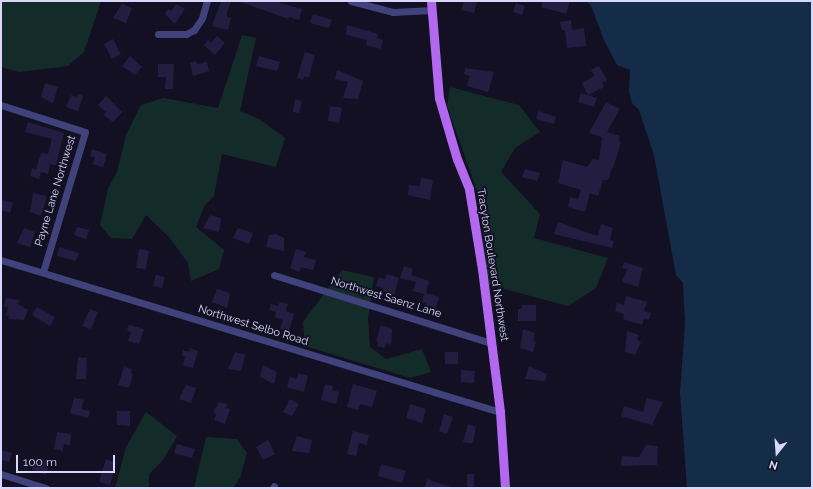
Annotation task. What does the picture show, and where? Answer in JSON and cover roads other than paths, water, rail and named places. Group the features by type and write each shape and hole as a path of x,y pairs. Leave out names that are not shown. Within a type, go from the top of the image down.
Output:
{"main road":[{"name":"Tracyton Boulevard Northwest","path":"432,6 438,92 450,136 469,189 492,343 500,412 505,488"}],"street":[{"path":"158,34 186,34 194,30 202,18 207,1"},
{"path":"351,1 393,12 432,6"},
{"name":"Payne Lane Northwest","path":"1,105 85,132 43,272"},
{"name":"Northwest Selbo Road","path":"1,260 500,412"},
{"name":"Northwest Saenz Lane","path":"274,275 492,343"},
{"path":"1,474 46,488"}],"water":[{"path":"587,1 812,1 812,488 687,488 680,393 685,324 683,283 676,275 654,155 639,110 632,103 629,91 630,70 617,65 604,40 592,8"}]}
